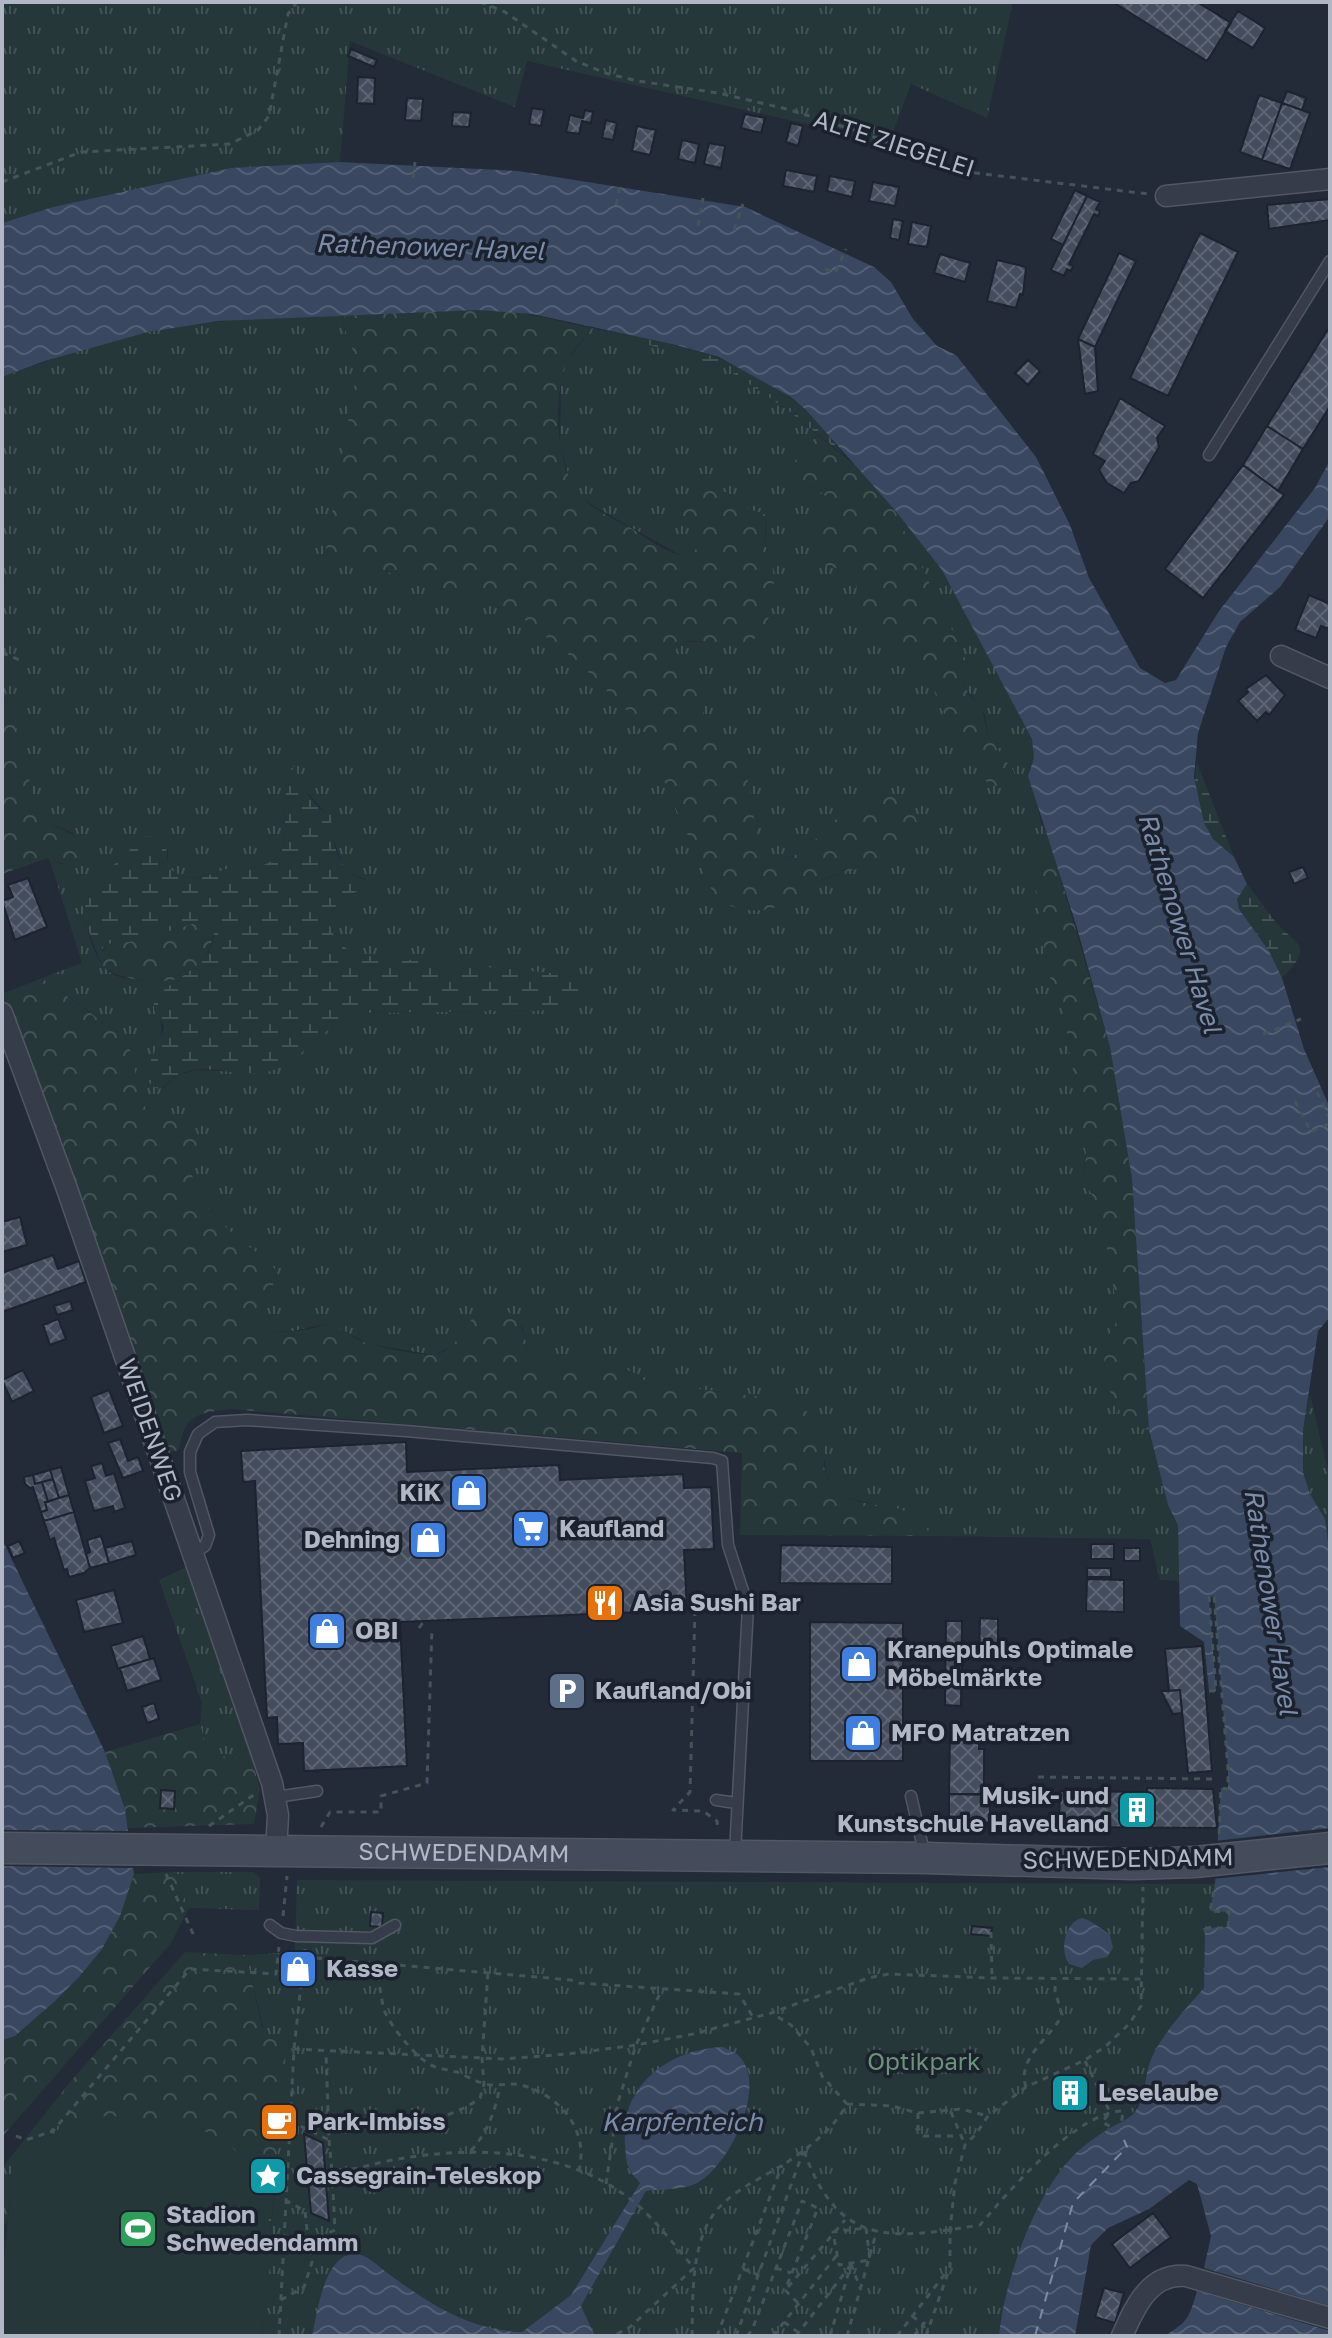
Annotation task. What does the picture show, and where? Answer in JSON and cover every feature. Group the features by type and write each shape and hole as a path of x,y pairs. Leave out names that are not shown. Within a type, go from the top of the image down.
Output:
{"main road":[{"name":"SCHWEDENDAMM","path":"2,1848 276,1851 726,1843 926,1858 1133,1864 1195,1862 1330,1848"}],"street":[{"path":"1166,196 1330,179"},
{"path":"1281,656 1330,678"},
{"name":"WEIDENWEG","path":"2,1013 67,1189 274,1790 279,1829 276,1851"},
{"path":"1122,2336 1141,2298 1161,2280 1175,2275 1330,2318"}],"lane":[{"path":"1209,455 1330,261"},
{"path":"192,1555 205,1546 209,1535 190,1472 190,1452 198,1434 215,1422 247,1420 406,1431 722,1461 728,1545 748,1606 742,1749 736,1803 726,1843"},
{"path":"274,1790 317,1791"},
{"path":"911,1796 926,1858"},
{"path":"716,1800 736,1803"},
{"path":"270,1925 281,1933 372,1938 395,1925"}],"path":[{"path":"2,182 81,152 230,144 258,130 269,116 288,14 297,2"},
{"name":"ALTE ZIEGELEI","path":"480,2 505,12 576,61 605,73 787,109 968,172 1166,196"},
{"path":"413,178 415,162"},
{"path":"616,205 620,185"},
{"path":"698,226 703,198"},
{"path":"734,230 743,204"},
{"path":"825,269 835,273 846,249"},
{"path":"2,653 20,660"},
{"path":"1263,1034 1301,1019"},
{"path":"1295,1101 1311,1132 1330,1121 1317,1092"},
{"path":"1324,1107 1330,1104"},
{"path":"1209,1691 1216,1691 1209,1596 1214,1596 1228,1769 1228,1789 1221,1788 1219,1840"},
{"path":"695,1610 690,1792 673,1810 703,1811 717,1821 726,1843"},
{"path":"419,1628 424,1621"},
{"path":"317,1832 330,1812 381,1812 381,1796 427,1783 432,1628"},
{"path":"1038,1777 1213,1779"},
{"path":"201,1850 202,1831 274,1790"},
{"path":"165,1850 166,1876 194,1936"},
{"path":"1205,1928 1228,1928 1229,1912 1210,1911 1215,1884"},
{"path":"926,2335 950,2267 955,2183 965,2145 988,2116 1026,2087 1085,2060 1106,2046 1129,2024 1141,2006 1143,1885"},
{"path":"991,1932 992,1978"},
{"path":"279,2336 294,2049 306,1936"},
{"path":"304,1957 556,1978 579,1983 739,1994 753,2018"},
{"path":"378,1963 386,2014 418,2056 432,2066 484,2084 500,2086 516,2083 556,2102 569,2115 580,2134 583,2155 579,2170"},
{"path":"16,2136 26,2140 53,2131 190,1969"},
{"path":"329,2127 384,2125 432,2118 480,2098 484,2084 482,2058 488,1972"},
{"path":"294,2049 482,2058 568,2054 636,2045 753,2018 868,1978 889,1974 1141,1979"},
{"path":"1026,2087 1023,2078 1026,2067 1062,2015 1055,1991 1055,1978"},
{"path":"606,2185 618,2102 636,2045 662,1989"},
{"path":"771,2013 791,2025 811,2048 822,2076 847,2104 892,2106 918,2113 961,2109 988,2116"},
{"path":"309,2241 335,2230 326,2051"},
{"path":"1085,2060 1110,2112"},
{"path":"471,2151 486,2133 500,2086"},
{"path":"692,2336 694,2268 707,2226 728,2197 804,2151 840,2117 847,2104"},
{"path":"951,2111 965,2145"},
{"path":"804,2151 813,2177 830,2203 846,2218 866,2228 905,2236 980,2225 1018,2180 1071,2134 1110,2112 1123,2111 1121,2127"},
{"path":"1110,2112 1102,2122 1115,2129"},
{"path":"918,2113 918,2128 924,2136 959,2136"},
{"path":"290,2121 329,2140"},
{"path":"332,2172 356,2170 395,2159 471,2151 517,2154 553,2161 579,2170 627,2197 643,2210 694,2268"},
{"path":"736,2336 804,2151"},
{"path":"717,2336 782,2165"},
{"path":"281,2300 304,2287 312,2262 305,2211 285,2200"},
{"path":"747,2336 802,2201 818,2208 785,2290"},
{"path":"785,2290 846,2218"},
{"path":"833,2232 866,2228"},
{"path":"866,2228 870,2260"},
{"path":"847,2336 877,2230"},
{"path":"833,2232 839,2265 870,2260"},
{"path":"773,2336 837,2255"},
{"path":"851,2264 861,2290"},
{"path":"784,2322 798,2334 851,2264"},
{"path":"830,2336 851,2264"},
{"path":"897,2336 950,2267"},
{"path":"613,2336 630,2327 694,2268"},
{"path":"776,2268 792,2273"},
{"path":"743,2269 758,2275"},
{"path":"785,2290 798,2303"},
{"path":"914,2336 932,2314"},
{"path":"912,2316 923,2324 926,2335"}],"green space":[{"path":"2,2 1013,2 987,118 911,84 887,148 838,131 527,61 515,107 350,41 340,162 231,168 53,207 2,223"},
{"path":"513,311 592,328 567,363 558,411 561,449 571,482 596,509 680,555 697,549 700,538 682,518 683,510 708,490 727,492 741,506 767,515 765,541 772,567 774,593 770,616 759,635 739,644 682,642 676,649 676,657 698,696 708,725 738,755 749,784 758,845 765,855 778,861 792,857 808,847 837,818 885,795 904,799 913,810 921,834 920,842 885,860 817,882 773,908 744,910 726,904 713,893 643,733 629,713 578,662 516,613 325,554 358,365 343,323 345,315"},
{"path":"345,315 343,324 358,365 325,554 516,613 578,662 629,713 643,733 713,893 805,888 893,857 920,842 837,818 796,854 778,861 765,855 758,845 755,828 717,734 708,725 698,696 675,656 682,642 740,644 767,623 773,599 773,574 765,540 767,516 741,506 727,492 698,533 697,549 680,555 580,496 570,480 560,445 561,379 567,361 592,328 724,367 785,408 818,435 797,456 808,486 826,499 827,513 823,517 829,566 847,571 854,579 863,609 877,627 921,659 949,722 975,752 978,777 1014,772 988,736 985,715 964,685 968,664 894,509 942,570 1032,739 1034,758 1029,770 1041,822 1052,848 1041,851 1034,880 1048,973 1063,1008 1086,1153 1086,1183 1102,1219 1118,1315 1106,1344 1105,1366 1110,1387 1133,1425 1149,1430 1168,1505 1178,1525 1180,1581 1160,1580 1150,1539 934,1536 901,1510 855,1500 833,1487 826,1474 825,1461 796,1404 787,1400 666,1385 613,1365 546,1365 530,1356 522,1326 452,1346 434,1355 369,1344 325,1324 293,1331 270,1331 254,1326 251,1321 253,1314 277,1273 271,1264 235,1236 202,1200 192,1173 196,1131 188,1124 159,1116 147,1109 141,1102 124,1042 98,1018 42,978 82,963 49,858 63,865 73,833 47,822 37,811 18,735 2,688 2,582 5,580 2,567 2,377 94,346 149,332 222,321","holes":["294,766 302,787 327,814 342,864 348,872 373,883 346,898 332,912 330,927 333,934 351,951 358,955 570,976 579,983 556,1010 357,1013 345,1017 261,1073 196,1070 178,1075 163,1088 149,1068 161,1035 154,1000 182,977 141,981 111,973 97,956 83,915 168,849 168,868 189,878 254,867 274,859 283,846 286,798"]},
{"path":"592,328 704,353 756,375 803,408 844,455 785,408 724,367"},
{"path":"818,435 863,472 894,509 968,664 964,685 982,709 988,736 1014,772 1014,780 1008,788 998,787 978,777 975,752 949,722 921,659 877,627 863,609 854,579 847,571 824,565 821,561 814,520 827,513 825,496 802,483 792,471 797,456"},
{"path":"2,688 18,735 37,811 47,822 79,838 86,856 79,864 65,864 48,858 2,874"},
{"path":"1197,763 1234,857 1213,840 1204,823 1196,792"},
{"path":"294,765 313,801 332,816 335,846 345,867 355,876 374,883 348,896 333,909 330,917 332,933 343,946 358,955 562,974 579,983 574,1001 556,1010 357,1013 336,1024 276,1069 254,1073 196,1070 181,1073 159,1089 151,1085 148,1071 164,1026 154,1010 154,1000 201,961 213,941 214,928 201,921 142,940 107,944 100,962 83,915 90,888 143,837 163,841 169,868 184,877 204,877 231,868 258,866 272,860 283,847 286,796"},
{"path":"1052,848 1110,1047 1132,1179 1149,1430 1126,1420 1111,1393 1105,1373 1106,1343 1118,1314 1101,1215 1084,1178 1086,1153 1063,1008 1048,973 1034,880 1041,851"},
{"path":"1247,884 1299,946 1298,958 1282,978 1269,951 1239,909 1237,899"},
{"path":"201,921 214,928 211,943 199,965 187,975 160,981 139,980 118,975 101,965 101,954 107,944 142,940"},
{"path":"42,978 101,1021 128,1046 139,1095 147,1109 159,1116 188,1124 196,1131 192,1173 202,1200 235,1236 271,1264 277,1273 253,1314 251,1321 254,1326 284,1332 330,1324 365,1342 430,1355 446,1351 478,1314 487,1310 506,1311 521,1326 530,1356 546,1365 613,1365 666,1385 787,1400 807,1411 818,1422 823,1433 827,1478 836,1489 858,1501 900,1509 934,1536 740,1535 742,1453 231,1409 194,1418 185,1429 179,1450 166,1453 75,1191 2,994"},
{"path":"1310,1394 1330,1480 1330,1556 1325,1519 1310,1494 1303,1472 1303,1431"},
{"path":"188,1566 252,1759 208,1755 200,1724 202,1703 159,1580"},
{"path":"200,1724 208,1755 252,1759 260,1790 254,1824 128,1828 125,1809 105,1752"},
{"path":"174,1872 253,1872 260,1878 259,1910 189,1908"},
{"path":"174,1872 189,1908 171,1943 2,2137 2,2040 33,2020 88,1965 118,1917 134,1874"},
{"name":"Optikpark","path":"297,1880 1215,1884 1210,1911 1229,1912 1228,1928 1205,1929 1204,1988 1179,2018 1148,2068 1147,2089 1131,2116 1108,2129 1001,2317 999,2336 595,2336 581,2306 646,2191 695,2184 634,2095 623,2127 628,2167 640,2183 571,2295 522,2332 494,2330 457,2317 429,2303 362,2254 347,2255 323,2289 312,2336 262,2336 279,2136 268,2130 268,2113 282,2107 246,1955 295,1952"},
{"path":"185,1952 246,1955 262,2027 286,2051 282,2107 268,2113 268,2130 279,2136 270,2234 261,2185 67,2121 71,2081"},
{"path":"71,2081 67,2121 53,2135 29,2142 15,2161 7,2224 2,2223 2,2168"},
{"name":"Stadion Schwedendamm","path":"107,2116 167,2121 194,2127 217,2137 237,2152 253,2172 264,2198 271,2244 262,2336 2,2336 2,2278 14,2159 29,2142 53,2135 67,2121"}],"water":[{"name":"Rathenower Havel","path":"340,162 518,171 745,207 874,267 891,282 913,319 937,346 956,355 1036,457 1070,525 1089,578 1140,668 1165,683 1176,680 1219,611 1315,488 1330,460 1330,516 1280,587 1240,622 1226,647 1198,733 1194,777 1204,823 1213,839 1234,857 1247,884 1237,899 1239,909 1269,951 1282,978 1304,1049 1330,1108 1330,1317 1318,1331 1303,1431 1303,1472 1310,1494 1325,1519 1330,1556 1330,2306 1204,2268 1211,2236 1197,2184 1189,2180 1149,2209 1108,2228 1091,2245 1075,2336 999,2336 1014,2266 1046,2193 1077,2153 1133,2114 1141,2101 1149,2064 1157,2048 1204,1988 1205,1928 1228,1927 1228,1912 1210,1911 1215,1884 1221,1788 1228,1788 1228,1769 1214,1596 1209,1597 1216,1691 1209,1691 1204,1642 1180,1626 1178,1525 1168,1505 1149,1430 1132,1179 1110,1047 1077,928 1028,776 1034,758 1032,739 942,570 894,509 791,397 719,357 532,314 478,310 218,321 148,332 45,361 2,377 2,223 53,207 231,168"},
{"path":"2,1539 105,1752 125,1809 134,1874 120,1916 102,1949 55,2001 15,2036 2,2040"},
{"path":"1082,1918 1110,1935 1113,1948 1107,1957 1093,1960 1082,1968 1069,1964 1064,1944 1071,1925"},
{"name":"Karpfenteich","path":"723,2047 738,2055 747,2069 747,2106 741,2126 720,2162 695,2184 646,2191 581,2306 595,2336 312,2336 327,2278 339,2260 353,2254 368,2258 449,2313 484,2326 522,2332 571,2295 640,2183 628,2166 625,2144 625,2123 639,2088 667,2063 703,2049"},
{"path":"1197,2291 1330,2331 1328,2336 1164,2336 1186,2318"}],"pier":[{"path":"1330,1828 1330,1867 1212,1879 1215,1841"},
{"path":"2,1830 133,1831 137,1868 2,1866"}],"building":[{"path":"1113,2 1197,2 1231,23 1207,61"},
{"path":"1238,11 1265,28 1253,48 1225,31"},
{"path":"351,49 377,60 374,67 348,56"},
{"path":"358,77 375,78 374,104 357,103"},
{"path":"1287,91 1306,98 1302,110 1282,103"},
{"path":"1259,95 1282,103 1262,160 1240,152"},
{"path":"407,98 423,99 421,121 405,120"},
{"path":"1282,103 1310,113 1290,169 1262,160"},
{"path":"532,108 544,110 541,126 529,124"},
{"path":"585,110 593,112 591,123 582,121 579,134 566,132 570,115 583,118"},
{"path":"453,112 471,113 469,127 452,126"},
{"path":"745,114 765,118 761,133 741,128"},
{"path":"606,120 617,123 613,140 602,138"},
{"path":"791,123 803,126 798,146 786,142"},
{"path":"637,126 656,130 650,155 632,151"},
{"path":"682,140 699,144 695,163 678,159"},
{"path":"709,143 725,146 721,168 704,164"},
{"path":"786,170 817,176 814,192 783,186"},
{"path":"830,176 855,181 852,197 827,191"},
{"path":"873,182 899,187 895,206 869,201"},
{"path":"1075,190 1087,196 1063,245 1051,239"},
{"path":"1087,196 1100,202 1096,209 1100,211 1098,216 1094,214 1069,264 1073,266 1071,271 1067,269 1064,276 1051,270"},
{"path":"1330,199 1330,220 1269,229 1267,205"},
{"path":"893,219 903,221 899,240 890,238"},
{"path":"912,222 931,226 927,247 908,244"},
{"path":"1200,233 1238,252 1168,396 1130,378"},
{"path":"1119,253 1136,261 1095,347 1078,339"},
{"path":"940,254 970,263 965,282 934,273"},
{"path":"997,260 1026,267 1023,295 1020,294 1016,308 987,301"},
{"path":"1330,326 1330,406 1303,449 1267,426"},
{"path":"1078,339 1095,347 1098,391 1085,394"},
{"path":"1028,360 1040,371 1028,385 1015,373"},
{"path":"1120,398 1165,426 1157,438 1159,447 1139,481 1131,483 1124,493 1107,483 1099,470 1105,461 1093,454"},
{"path":"1267,426 1303,449 1278,491 1243,465"},
{"path":"1243,465 1284,495 1203,598 1165,569"},
{"path":"1309,595 1330,604 1330,629 1321,626 1316,638 1295,630"},
{"path":"1266,675 1285,695 1269,715 1266,712 1257,721 1238,701 1248,692 1246,689"},
{"path":"1303,867 1308,878 1294,884 1289,872"},
{"path":"28,878 47,927 15,940 2,901 13,897 8,885"},
{"path":"20,1217 27,1245 2,1252 2,1222"},
{"path":"53,1255 58,1269 79,1261 86,1282 2,1312 2,1273"},
{"path":"70,1301 73,1310 57,1315 54,1306"},
{"path":"58,1319 66,1339 50,1345 43,1325"},
{"path":"23,1370 34,1391 12,1402 2,1380"},
{"path":"109,1390 123,1426 104,1433 91,1397"},
{"path":"120,1439 128,1461 138,1457 143,1471 123,1478 108,1443"},
{"path":"406,1442 407,1472 559,1465 560,1480 683,1474 684,1488 711,1487 714,1549 684,1550 687,1610 400,1622 407,1766 304,1771 303,1743 278,1744 277,1717 267,1718 255,1481 243,1482 241,1451"},
{"path":"102,1463 106,1476 114,1473 125,1508 114,1512 113,1506 94,1511 85,1481 95,1478 91,1466"},
{"path":"61,1467 69,1495 59,1498 50,1470"},
{"path":"50,1470 53,1479 35,1484 33,1475"},
{"path":"33,1475 35,1484 42,1482 48,1502 45,1502 47,1510 41,1512 33,1487 25,1484 24,1477"},
{"path":"53,1479 59,1498 48,1502 42,1482"},
{"path":"69,1495 74,1512 44,1521 41,1512 47,1510 45,1502"},
{"path":"74,1512 90,1568 69,1577 44,1521"},
{"path":"101,1536 109,1563 90,1568 86,1554 90,1552 87,1540"},
{"path":"19,1541 25,1553 13,1558 8,1546"},
{"path":"132,1541 136,1555 109,1563 105,1548"},
{"path":"1091,1544 1114,1544 1114,1559 1091,1559"},
{"path":"781,1545 892,1547 892,1584 780,1583"},
{"path":"1124,1548 1140,1548 1140,1561 1124,1561"},
{"path":"1087,1568 1111,1568 1111,1577 1087,1577"},
{"path":"1087,1579 1124,1580 1124,1612 1086,1611"},
{"path":"114,1590 123,1623 84,1632 76,1600"},
{"path":"980,1618 998,1619 998,1656 979,1656"},
{"path":"946,1621 962,1621 961,1706 945,1705"},
{"path":"810,1622 903,1623 903,1761 810,1761"},
{"path":"143,1636 150,1659 118,1669 111,1646"},
{"path":"1202,1646 1212,1771 1188,1773 1180,1690 1169,1691 1165,1649"},
{"path":"154,1658 161,1680 127,1691 120,1668"},
{"path":"1180,1690 1182,1713 1173,1714 1161,1691"},
{"path":"154,1703 159,1719 147,1723 142,1707"},
{"path":"950,1732 979,1732 979,1749 984,1749 984,1794 949,1794"},
{"name":"Musik- und Kunstschule Havelland","path":"1147,1788 1213,1789 1217,1828 1059,1827 1060,1791 1147,1792"},
{"path":"161,1790 175,1791 174,1809 160,1808"},
{"path":"949,1794 990,1795 990,1823 949,1822"},
{"path":"371,1912 383,1913 382,1927 370,1926"},
{"path":"972,1926 992,1928 991,1936 971,1934"},
{"path":"304,2134 323,2143 329,2221 311,2213"},
{"path":"1153,2213 1171,2237 1130,2268 1112,2244"},
{"path":"1104,2288 1124,2293 1115,2323 1095,2317"}],"ferry route":[{"path":"1035,2336 1073,2203 1127,2147 1124,2140"}],"place":[{"name":"KiK","path":"469,1493"},
{"name":"Kaufland","path":"531,1529"},
{"name":"Dehning","path":"428,1540"},
{"name":"Asia Sushi Bar","path":"605,1603"},
{"name":"OBI","path":"327,1631"},
{"name":"Kranepuhls Optimale Möbelmärkte","path":"859,1664"},
{"name":"Kaufland/Obi","path":"567,1691"},
{"name":"MFO Matratzen","path":"863,1733"},
{"name":"Musik- und Kunstschule Havelland","path":"1137,1810"},
{"name":"Kasse","path":"298,1969"},
{"name":"Leselaube","path":"1070,2093"},
{"name":"Park-Imbiss","path":"279,2122"},
{"name":"Cassegrain-Teleskop","path":"268,2176"},
{"name":"Stadion Schwedendamm","path":"138,2229"}]}
